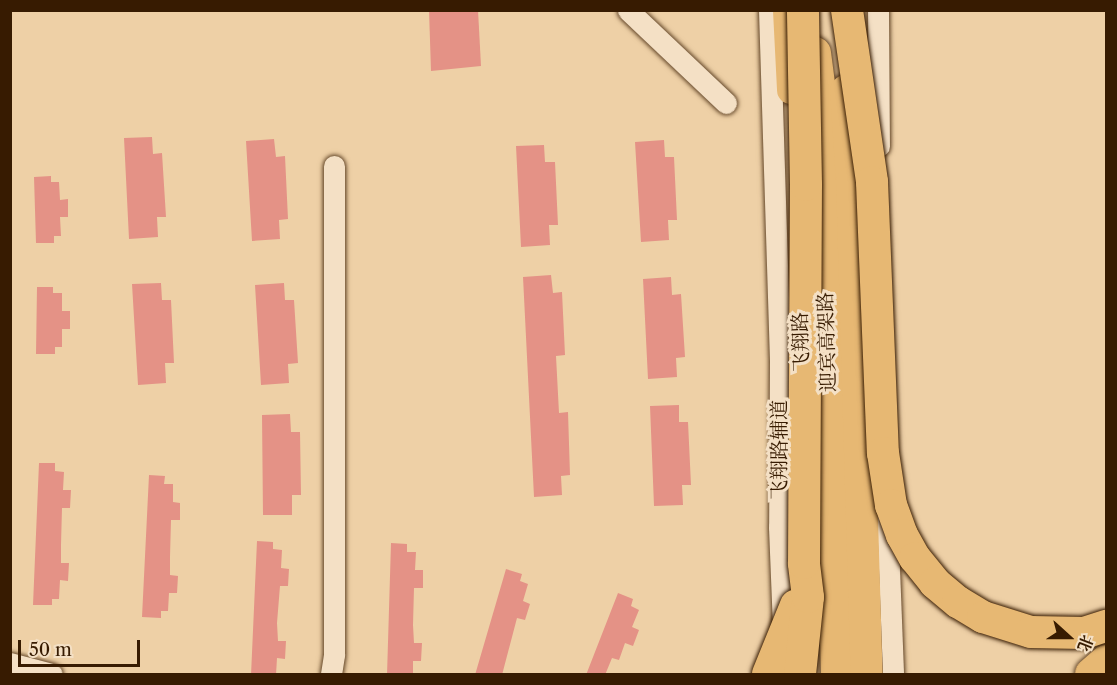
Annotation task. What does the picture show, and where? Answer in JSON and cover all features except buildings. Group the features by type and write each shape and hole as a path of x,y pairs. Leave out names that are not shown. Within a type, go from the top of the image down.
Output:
{"highway":[{"path":"800,675 808,597 804,563 806,185 802,10"},
{"name":"迎宾高架路","path":"810,10 821,99 837,675"},
{"name":"迎宾高架路","path":"841,10 852,182 867,675"},
{"path":"847,10 872,182 883,453 891,505 902,535 915,558 935,583 958,602 982,617 1031,632 1084,633 1107,626"},
{"path":"768,675 793,617 804,563"},
{"path":"1091,675 1107,661"}],"main road":[{"name":"飞翔路","path":"786,10 802,353 806,675"},
{"path":"860,10 862,351 876,675"}],"street":[{"path":"628,10 726,103"},
{"name":"飞翔路辅道","path":"769,10 780,361 779,527 784,675"},
{"path":"878,10 881,348 893,675"},
{"path":"331,675 334,642 334,166"},
{"path":"10,663 52,675"}]}
